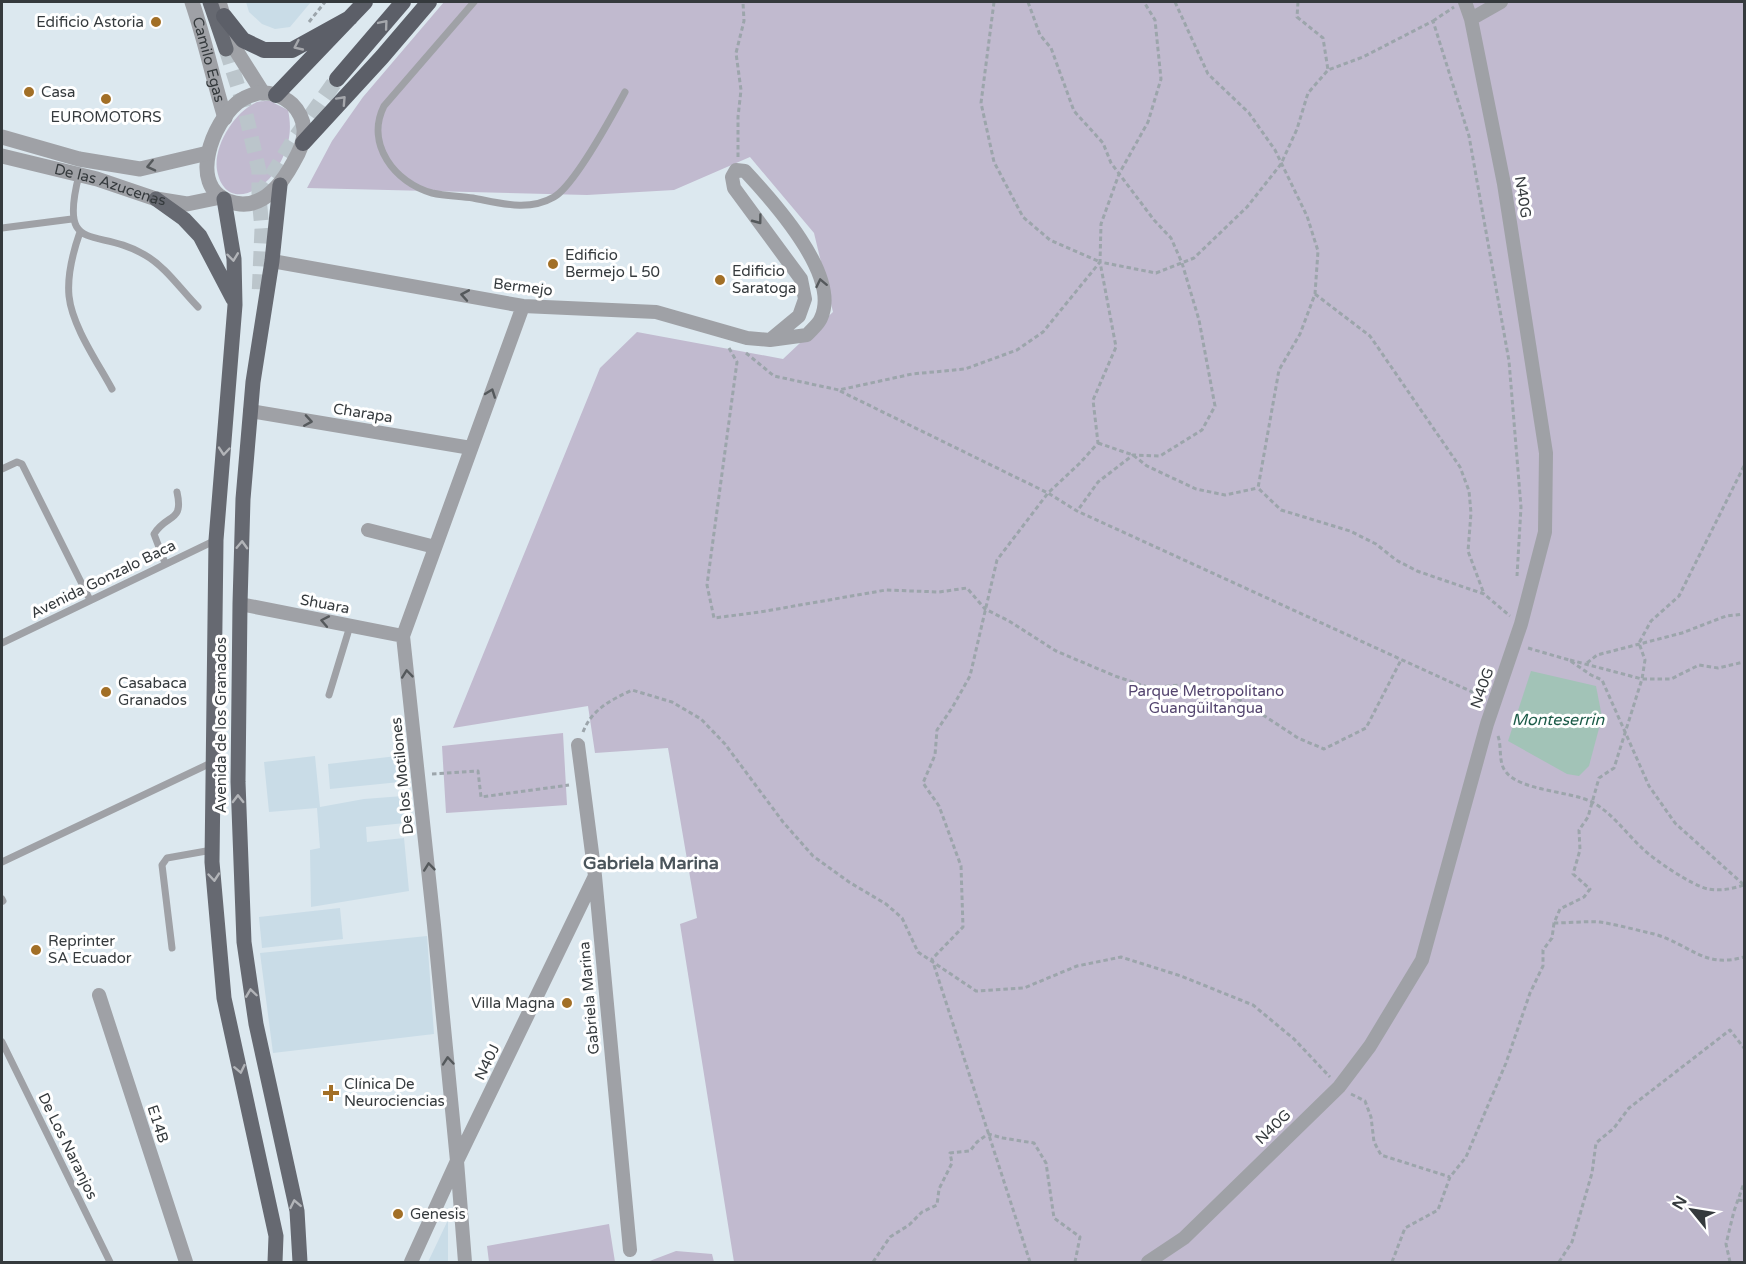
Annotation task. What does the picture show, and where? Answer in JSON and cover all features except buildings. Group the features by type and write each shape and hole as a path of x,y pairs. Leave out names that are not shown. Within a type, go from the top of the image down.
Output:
{"highway":[{"path":"269,94 366,2"},
{"path":"337,80 403,2"},
{"path":"303,143 429,2"},
{"path":"222,9 243,40 264,50 292,50 350,18"}],"main road":[{"path":"210,2 226,49"},
{"name":"Avenida de los Granados","path":"280,185 272,261 253,382 243,499 238,782 244,942 256,1024 297,1211 300,1263"},
{"name":"Avenida de los Granados","path":"222,198 234,259 236,305 216,540 212,850 224,998 276,1236 275,1263"},
{"path":"156,199 184,219 200,236 236,305"},
{"path":"253,382 259,297"}],"street":[{"name":"Camilo Egas","path":"192,2 206,43 225,118"},
{"name":"N40G","path":"1148,1263 1184,1238 1339,1087 1370,1046 1422,960 1487,724 1515,644 1545,532 1546,453 1504,184 1471,19 1464,2"},
{"path":"1471,19 1501,2"},
{"name":"Camilo Egas","path":"222,9 232,44 269,94"},
{"path":"269,94 288,100 298,110 304,130 303,143 280,185 271,194 254,202 236,204 222,198 213,189 207,178 208,153 225,118 237,103 249,96 269,94"},
{"name":"De las Azucenas","path":"2,137 79,159 140,169 208,153"},
{"name":"De las Azucenas","path":"2,156 79,175 156,199 187,204 222,198"},
{"name":"Bermejo","path":"272,261 523,306 656,312 747,338 770,340 807,335 822,318 824,299 821,279 814,259 784,215 745,171 736,170 732,177 734,188 801,279 805,299 799,316 770,340"},
{"name":"De los Motilones","path":"465,1263 457,1161 404,636 523,306"},
{"name":"Charapa","path":"250,411 471,448"},
{"path":"368,530 435,547"},
{"name":"Shuara","path":"240,604 404,636"},
{"name":"Gabriela Marina","path":"578,744 594,876 630,1250"},
{"name":"N40J","path":"411,1263 457,1161 594,876"},
{"name":"E14B","path":"99,995 186,1263"}],"lane":[{"path":"474,2 428,53 384,106 380,115 377,125 382,149 391,167 407,182 432,193 516,206 541,203 554,197 565,188 625,92"},
{"path":"79,175 72,199 72,219 80,232 94,239 119,243 146,255 167,273 198,307"},
{"path":"2,228 72,219"},
{"path":"80,232 69,278 69,298 78,324 112,389"},
{"path":"2,469 17,462 22,464 90,600"},
{"path":"165,563 154,534 159,527 177,514 180,506 177,492"},
{"name":"Avenida Gonzalo Baca","path":"2,643 216,540"},
{"path":"329,695 350,626"},
{"path":"2,862 213,762"},
{"path":"172,948 162,865 167,858 212,850"},
{"name":"De Los Naranjos","path":"2,1042 110,1263"}],"path":[{"path":"303,27 325,2"},
{"path":"738,157 741,90 735,53 744,21 742,2"},
{"path":"994,2 981,103 994,162 1023,217 1050,240 1100,262 1156,273 1194,258 1247,207 1281,164 1297,129 1308,93 1328,70 1363,57 1433,21 1464,2"},
{"path":"1028,2 1040,35 1051,48 1074,111 1103,143 1111,163 1154,220 1171,238 1182,263 1199,320 1215,406 1202,430 1160,456 1133,455 1098,443"},
{"path":"932,960 963,927 961,866 939,806 923,783 935,755 937,730 970,676 997,560 1048,493 1098,443 1093,400 1116,347 1100,262 1101,224 1119,174 1148,122 1161,79 1155,20 1144,2"},
{"path":"1175,2 1208,74 1249,113 1275,150 1306,216 1318,251 1315,294 1299,334 1279,370 1258,488"},
{"path":"1298,2 1298,16 1323,38 1328,70"},
{"path":"1433,21 1469,136 1509,361 1521,507 1517,587"},
{"path":"838,390 912,374 965,369 1017,350 1043,332 1100,262"},
{"path":"1315,294 1370,336 1460,467 1469,491 1471,513 1468,551 1484,594"},
{"path":"720,330 774,376 838,390 1048,493 1077,511 1494,702"},
{"path":"720,330 737,362 707,585 714,618 886,590 939,592 967,588 985,609 1009,621 1056,651 1150,688 1189,684 1228,692 1298,738 1324,748 1366,728 1401,660"},
{"path":"1133,455 1147,466 1196,489 1225,495 1258,488"},
{"path":"1077,511 1098,482 1133,455"},
{"path":"1392,1263 1405,1228 1438,1210 1450,1177 1466,1157 1506,1063 1530,993 1543,966 1543,950 1552,938 1554,923 1560,909 1584,897 1590,889 1573,874 1580,850 1579,830 1588,817 1599,778 1614,768 1642,679 1645,660 1639,643 1651,621 1679,596 1744,466"},
{"path":"1258,488 1281,510 1350,531 1376,544 1396,560 1417,571 1484,594 1521,624"},
{"path":"1587,663 1597,655 1682,633 1726,616 1744,614"},
{"path":"1515,644 1642,679 1671,679 1699,665 1718,668 1744,662"},
{"path":"1569,660 1602,680 1649,786 1675,823 1744,885"},
{"path":"578,744 587,722 603,704 632,690 672,702 701,720 725,744 783,822 813,856 849,882 886,904 902,918 918,952 976,991 1024,988 1077,966 1121,957 1161,969 1253,1005 1294,1039 1339,1087 1365,1101 1371,1117 1374,1142 1382,1155 1450,1177"},
{"path":"1487,724 1496,731 1506,772 1521,782 1593,803 1613,817 1643,850 1676,873 1706,888 1728,890 1744,885"},
{"path":"419,775 478,771 481,797 561,786"},
{"path":"1554,923 1599,922 1656,934 1677,942 1703,958 1730,961 1744,957"},
{"path":"932,960 1030,1263"},
{"path":"1559,1263 1572,1242 1592,1173 1596,1143 1614,1128 1629,1108 1730,1030 1744,1048"},
{"path":"873,1263 890,1237 909,1225 922,1212 937,1205 939,1189 952,1163 951,1153 970,1150 988,1134"},
{"path":"988,1134 1034,1143 1046,1163 1054,1218 1080,1237 1075,1263"},
{"path":"1730,1263 1726,1244 1744,1182"},
{"path":"1738,1200 1744,1201"}],"shaded area":[{"path":"246,2 311,2 290,27 275,29 262,24 249,12"},
{"path":"315,756 320,807 364,799 403,796 405,823 366,827 367,842 404,838 409,891 311,907 310,850 320,848 317,808 269,812 264,762"},
{"path":"397,756 400,782 330,789 328,764"},
{"path":"340,908 343,939 262,948 259,917"},
{"path":"427,936 434,1034 273,1053 260,953"},
{"path":"448,1220 448,1262 428,1262"}],"green space":[{"name":"Parque Metropolitano Guangüiltangua","path":"444,2 1744,2 1744,1262 734,1262 680,924 697,918 668,748 595,753 588,706 453,728 600,368 637,332 783,359 833,312 814,233 750,157 674,190 587,195 307,188 332,141 363,97"},
{"path":"270,101 288,110 290,134 284,155 276,170 261,186 243,194 235,194 227,190 221,182 217,170 218,151 222,140 241,113 258,102"},
{"path":"563,733 567,805 446,813 442,746"},
{"path":"609,1224 615,1262 489,1262 487,1246"},
{"path":"676,1251 712,1254 714,1262 647,1262"}],"water":[{"name":"Monteserrin","path":"1531,671 1596,686 1602,717 1589,766 1579,776 1567,774 1508,741"}],"tunnel":[{"path":"226,49 244,106 259,171 262,229 259,297"},
{"path":"259,197 294,140 337,79"}],"place":[{"name":"Edificio Astoria","path":"156,22"},
{"name":"Casa","path":"29,92"},
{"name":"EUROMOTORS","path":"106,99"},
{"name":"Edificio Bermejo L 50","path":"553,264"},
{"name":"Edificio Saratoga","path":"720,280"},
{"name":"Casabaca Granados","path":"106,692"},
{"name":"Reprinter SA Ecuador","path":"36,950"},
{"name":"Villa Magna","path":"567,1003"},
{"name":"Clínica De Neurociencias","path":"331,1093"},
{"name":"Genesis","path":"398,1214"}],"district":[{"name":"Gabriela Marina","path":"651,863"}]}
